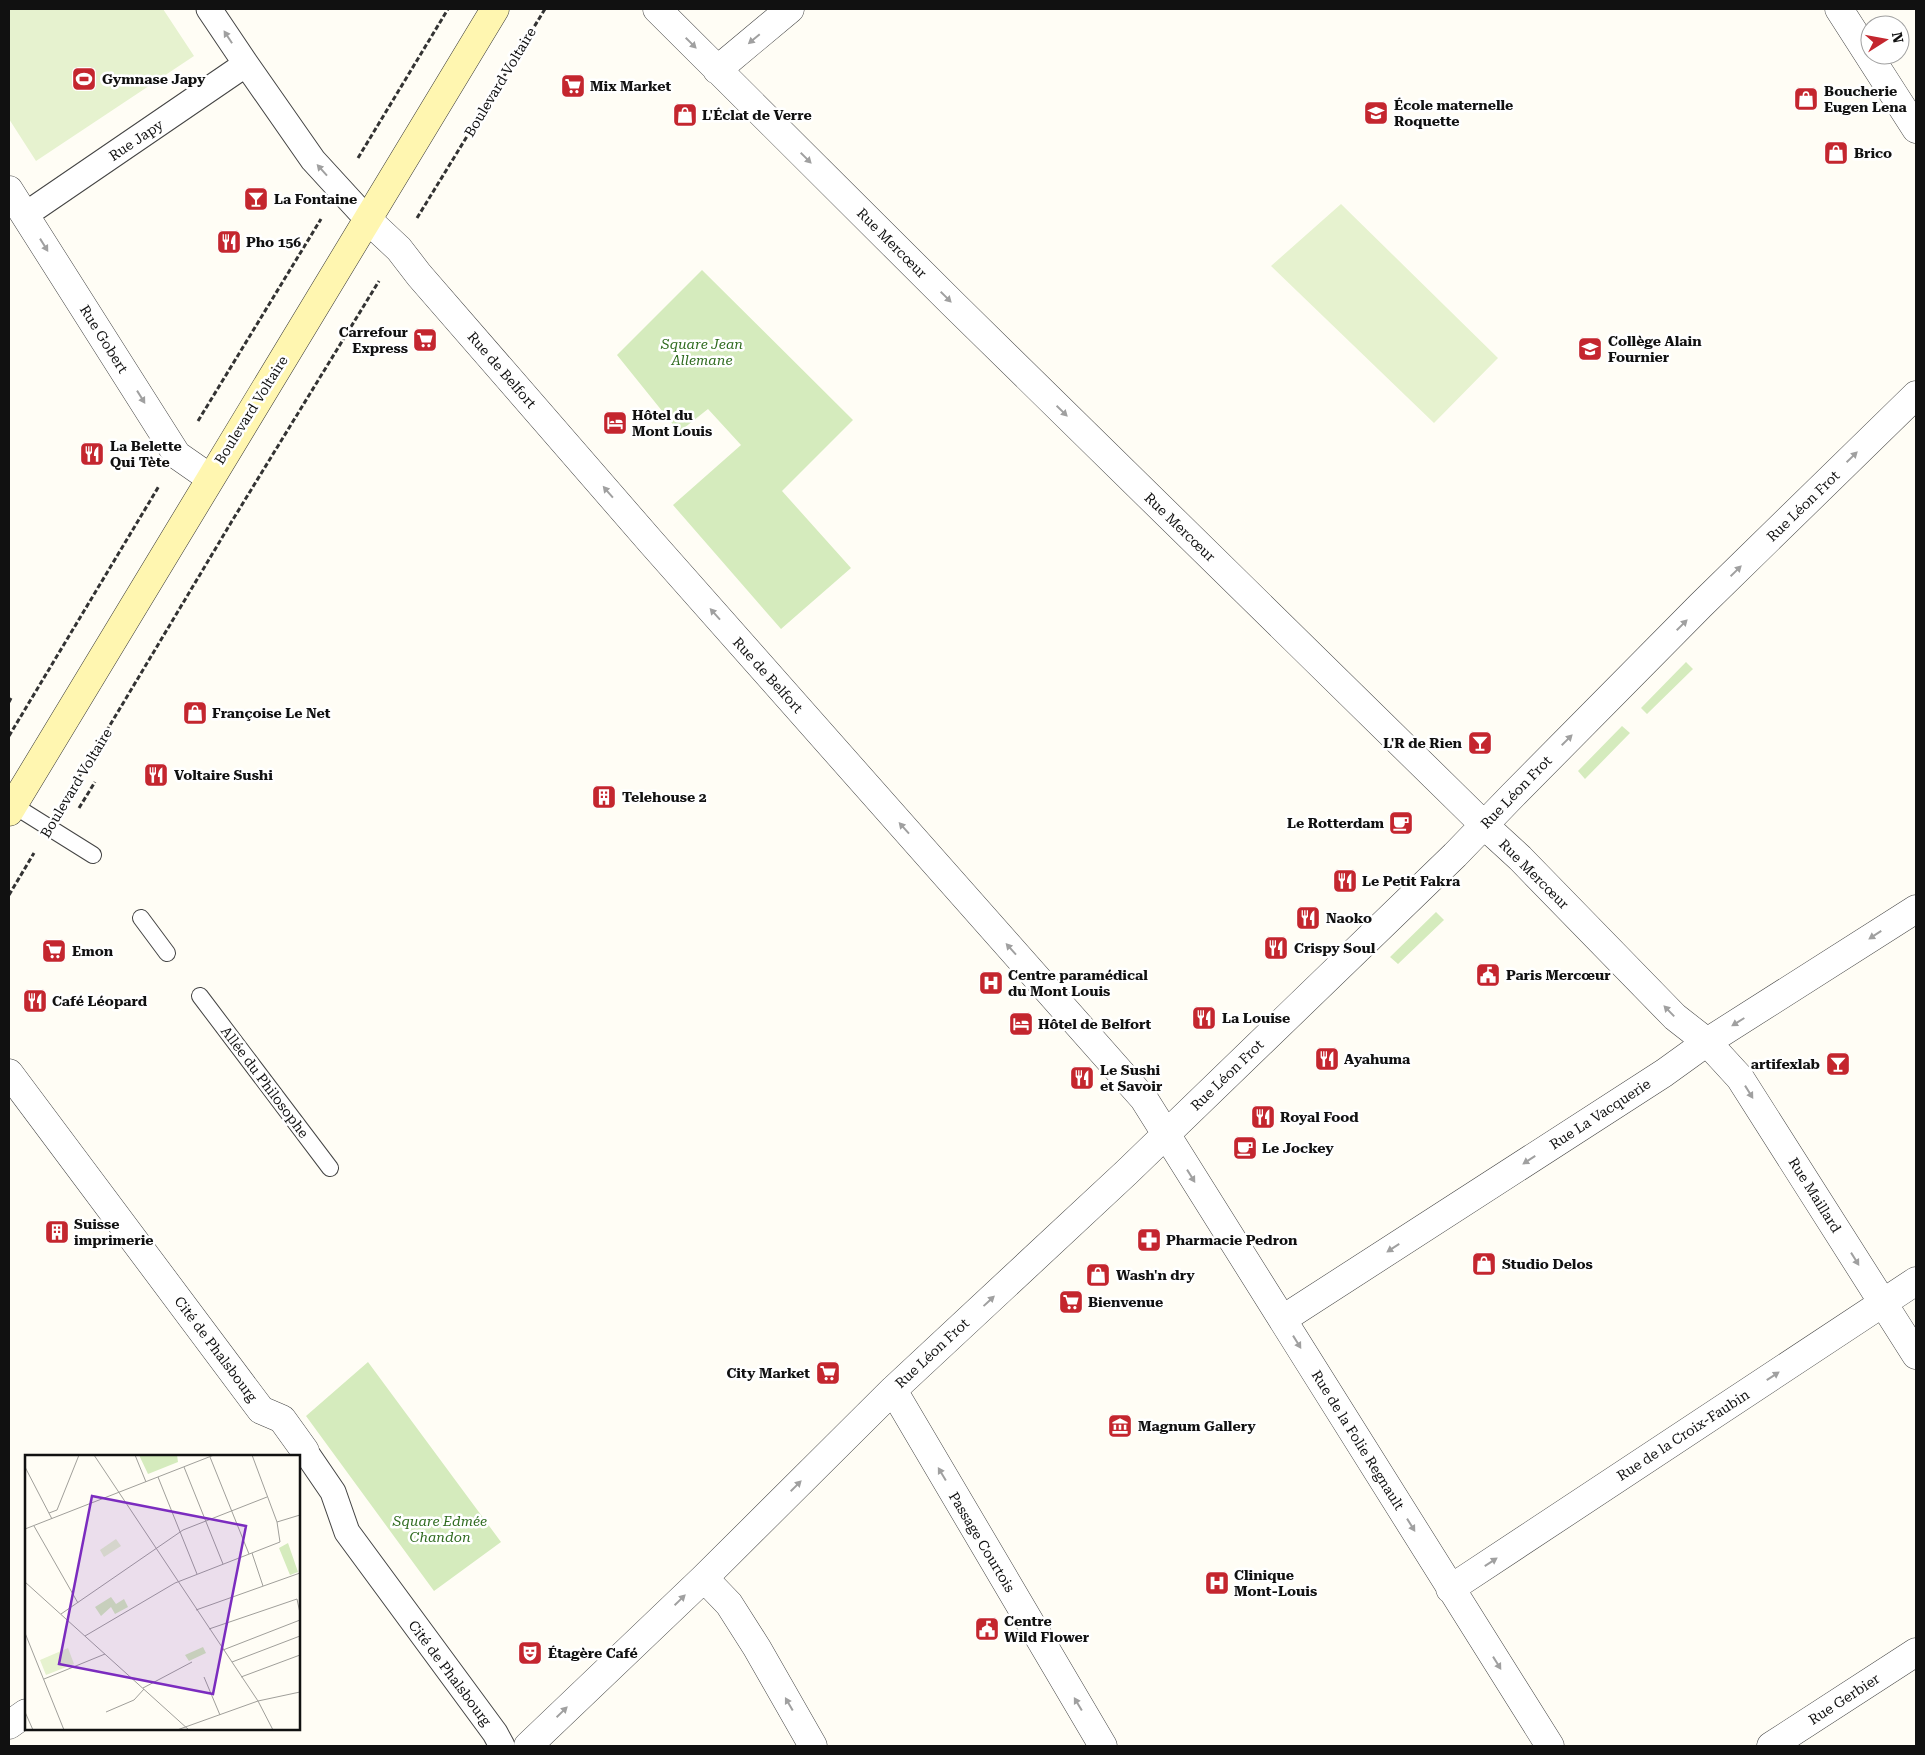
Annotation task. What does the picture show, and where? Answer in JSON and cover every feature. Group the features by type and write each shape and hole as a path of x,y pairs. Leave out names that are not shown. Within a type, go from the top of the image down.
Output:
{"main road":[{"name":"Boulevard Voltaire","path":"11,809 495,9"}],"street":[{"path":"209,9 313,160 367,219"},
{"name":"Rue Mercœur","path":"657,9 1484,825 1520,858 1675,1017 1707,1042"},
{"path":"717,70 790,9"},
{"path":"1839,9 1916,129"},
{"name":"Rue Japy","path":"25,215 246,64"},
{"name":"Rue Gobert","path":"9,190 177,455 210,478"},
{"name":"Rue de Belfort","path":"367,219 433,289 651,542 1138,1092 1165,1134"},
{"name":"Rue Léon Frot","path":"528,1746 704,1578 893,1390 1165,1134 1455,855 1708,598 1916,395"},
{"name":"Rue La Vacquerie","path":"1284,1319 1664,1073 1707,1042 1916,909"},
{"name":"Rue Maillard","path":"1707,1042 1740,1078 1916,1355"},
{"name":"Cité de Phalsbourg","path":"9,1073 262,1410 282,1419 333,1492 347,1532 495,1733 502,1746"},
{"name":"Rue de la Folie Regnault","path":"1165,1134 1284,1319 1450,1589 1550,1746"},
{"name":"Rue de la Croix-Faubin","path":"1450,1589 1916,1281"},
{"name":"Passage Courtois","path":"893,1390 1103,1746"},
{"path":"704,1578 729,1604 757,1648 813,1746"},
{"name":"Rue Gerbier","path":"1771,1746 1916,1652"},
{"path":"9,1725 25,1714"}],"lane":[{"path":"11,809 49,828 93,855"},
{"path":"141,918 167,953"},
{"name":"Allée du Philosophe","path":"200,996 330,1168"}],"path":[{"path":"371,135 448,9"},
{"name":"Boulevard Voltaire","path":"424,207 545,9"},
{"path":"9,736 307,241"},
{"name":"Boulevard Voltaire","path":"9,895 232,521 376,286"},
{"path":"79,808 95,782"}],"green space":[{"name":"Gymnase Japy","path":"9,9 163,9 194,56 36,161 9,119"},
{"path":"1341,204 1498,358 1434,423 1271,266"},
{"name":"Square Jean Allemane","path":"702,270 853,420 782,491 851,568 781,629 673,505 741,445 708,409 679,432 617,355"},
{"path":"1686,662 1693,669 1647,714 1641,708"},
{"path":"1622,726 1630,733 1585,779 1578,771"},
{"path":"1436,912 1444,920 1398,964 1390,957"},
{"name":"Square Edmée Chandon","path":"368,1362 501,1542 434,1591 306,1416"}],"place":[{"name":"Gymnase Japy","path":"84,79"},
{"name":"Mix Market","path":"573,86"},
{"name":"Boucherie Eugen Lena","path":"1806,99"},
{"name":"École maternelle Roquette","path":"1376,113"},
{"name":"L'Éclat de Verre","path":"685,115"},
{"name":"Brico","path":"1836,153"},
{"name":"La Fontaine","path":"256,199"},
{"name":"Pho 156","path":"229,242"},
{"name":"Carrefour Express","path":"425,340"},
{"name":"Collège Alain Fournier","path":"1590,349"},
{"name":"Hôtel du Mont Louis","path":"615,423"},
{"name":"La Belette Qui Tète","path":"92,454"},
{"name":"Françoise Le Net","path":"195,713"},
{"name":"L'R de Rien","path":"1480,743"},
{"name":"Voltaire Sushi","path":"156,775"},
{"name":"Telehouse 2","path":"604,797"},
{"name":"Le Rotterdam","path":"1401,823"},
{"name":"Le Petit Fakra","path":"1345,881"},
{"name":"Naoko","path":"1308,918"},
{"name":"Crispy Soul","path":"1276,948"},
{"name":"Emon","path":"54,951"},
{"name":"Paris Mercœur","path":"1488,975"},
{"name":"Centre paramédical du Mont Louis","path":"991,983"},
{"name":"Café Léopard","path":"35,1001"},
{"name":"La Louise","path":"1204,1018"},
{"name":"Hôtel de Belfort","path":"1021,1024"},
{"name":"Ayahuma","path":"1327,1059"},
{"name":"artifexlab","path":"1838,1064"},
{"name":"Le Sushi et Savoir","path":"1082,1078"},
{"name":"Royal Food","path":"1263,1117"},
{"name":"Le Jockey","path":"1245,1148"},
{"name":"Suisse imprimerie","path":"57,1232"},
{"name":"Pharmacie Pedron","path":"1149,1240"},
{"name":"Studio Delos","path":"1484,1264"},
{"name":"Wash'n dry","path":"1098,1275"},
{"name":"Bienvenue","path":"1071,1302"},
{"name":"City Market","path":"828,1373"},
{"name":"Magnum Gallery","path":"1120,1426"},
{"name":"Clinique Mont-Louis","path":"1217,1583"},
{"name":"Centre Wild Flower","path":"987,1629"},
{"name":"Étagère Café","path":"530,1653"}]}
